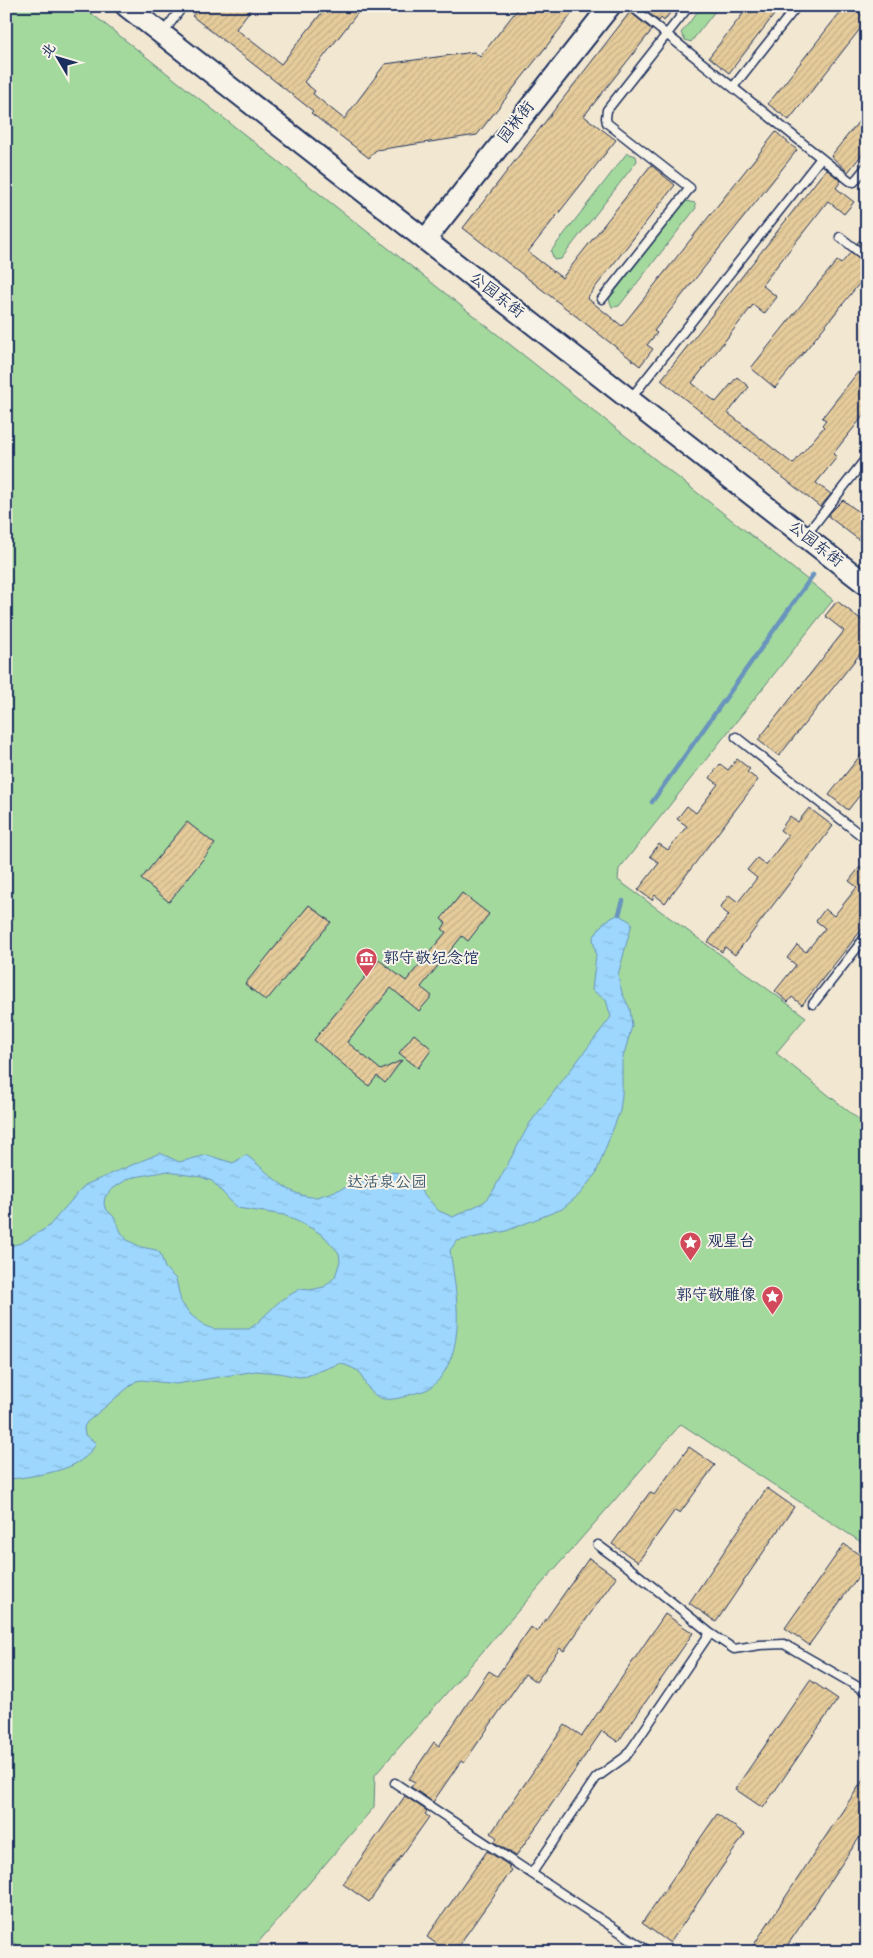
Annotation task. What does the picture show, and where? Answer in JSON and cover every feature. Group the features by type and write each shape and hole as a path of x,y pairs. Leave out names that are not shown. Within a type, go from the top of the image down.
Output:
{"street":[{"name":"公园东街","path":"126,6 867,585"},
{"name":"园林街","path":"425,240 610,6"}],"lane":[{"path":"162,34 183,6"},
{"path":"631,6 850,181 854,182 867,166"},
{"path":"602,299 690,188 607,123 606,118 607,110 689,6"},
{"path":"733,88 797,6"},
{"path":"629,399 821,158"},
{"path":"840,237 867,258"},
{"path":"805,537 867,457"},
{"path":"736,737 867,840"},
{"path":"813,1004 867,935"},
{"path":"598,1545 710,1633 734,1649 784,1644 867,1692"},
{"path":"532,1873 596,1778 625,1756 632,1748 710,1633"},
{"path":"395,1783 650,1952"}],"green space":[{"name":"达活泉公园","path":"6,6 82,6 833,600 619,869 618,880 806,1017 776,1053 867,1126 867,1546 681,1424 375,1775 374,1807 250,1952 26,1952 6,1937"},
{"path":"702,6 719,6 691,42 685,40 681,33"},
{"path":"627,153 636,156 637,161 561,259 554,260 551,251"},
{"path":"686,201 695,203 696,208 619,306 612,307 609,299"}],"water":[{"path":"619,914 632,923 618,975 622,993 630,1009 632,1026 622,1061 620,1111 596,1173 580,1194 562,1209 506,1231 457,1241 450,1250 457,1305 456,1337 447,1366 434,1385 426,1390 399,1398 384,1399 378,1397 368,1388 359,1371 341,1363 307,1376 299,1377 256,1371 176,1384 136,1381 87,1422 84,1427 85,1435 96,1443 90,1453 80,1461 57,1471 6,1480 6,1247 21,1243 48,1227 85,1185 160,1153 179,1162 207,1155 233,1163 246,1155 288,1189 307,1196 317,1197 393,1172 412,1182 439,1211 453,1217 484,1202 493,1191 530,1123 611,1017 606,1000 592,990 596,955 593,938 604,922","holes":["168,1171 201,1177 212,1181 237,1208 284,1215 324,1236 339,1253 340,1261 335,1277 324,1287 310,1290 300,1289 281,1300 249,1329 214,1329 205,1326 191,1315 181,1302 176,1279 165,1268 160,1253 127,1240 114,1217 105,1208 105,1197 111,1190 129,1178"]}],"building":[{"path":"200,6 253,6 236,29 281,64 327,6 363,6 304,82 315,91 313,94 344,119 385,64 474,52 480,57 520,6 578,6 477,135 376,150 369,158 311,113 313,111 192,16"},
{"path":"640,6 675,6 664,21 661,18 659,21"},
{"path":"749,6 781,6 729,73 709,57"},
{"path":"845,6 851,6 867,20 789,120 768,104"},
{"path":"630,12 652,30 584,116 616,140 528,252 562,278 651,165 675,185 587,298 622,326 776,132 797,150 654,331 657,333 647,345 653,349 640,366 463,228"},
{"path":"867,111 867,148 848,172 831,156"},
{"path":"826,169 841,181 836,188 854,202 844,214 828,201 762,285 777,297 764,314 753,305 692,383 716,402 737,377 749,387 728,413 793,464 824,427 822,425 826,420 822,418 858,372 867,379 867,411 833,454 837,457 816,483 831,494 820,507 661,380"},
{"path":"867,232 867,251 857,243"},
{"path":"851,252 867,264 867,274 775,388 751,368 837,261 841,264"},
{"path":"843,500 867,518 867,546 829,517 829,514"},
{"path":"837,601 867,624 867,645 779,756 758,740 844,631 825,616"},
{"path":"867,747 867,786 848,810 829,795"},
{"path":"737,759 750,769 747,772 758,780 665,903 655,895 652,900 638,890 659,863 650,856 659,844 668,850 687,826 677,819 687,806 696,813 718,784 710,778 720,764 728,770"},
{"path":"809,808 833,826 735,955 725,947 722,952 708,942 729,915 720,908 729,895 738,902 757,878 747,870 757,858 766,865 788,836 780,830 790,816 798,822"},
{"path":"187,822 215,844 169,902 141,879"},
{"path":"860,867 867,873 867,923 802,1005 792,997 788,1002 775,991 796,965 787,958 797,945 806,952 825,928 816,921 825,909 834,916 857,887 849,881"},
{"path":"462,893 489,914 468,941 462,936 421,987 432,996 419,1011 391,988 347,1042 381,1070 402,1060 385,1083 377,1076 369,1086 314,1040 379,960 406,981 446,932 442,929 446,923 441,919"},
{"path":"309,905 331,922 266,1001 245,984"},
{"path":"414,1034 432,1049 418,1068 399,1053"},
{"path":"689,1447 715,1465 680,1513 675,1510 638,1562 612,1544 650,1492 654,1495"},
{"path":"767,1488 794,1507 716,1622 689,1603"},
{"path":"844,1544 867,1560 867,1564 809,1645 785,1628"},
{"path":"589,1558 616,1577 564,1651 560,1648 536,1682 525,1674 464,1763 461,1761 433,1802 411,1787 415,1782 409,1779 434,1742 439,1746 489,1671 497,1676 531,1627 537,1632"},
{"path":"665,1614 693,1633 618,1742 602,1731 516,1856 494,1842 497,1838 491,1833 565,1725 582,1736"},
{"path":"810,1680 838,1699 763,1808 735,1789"},
{"path":"867,1774 867,1826 783,1952 749,1952"},
{"path":"405,1796 427,1811 425,1814 429,1817 369,1902 343,1884"},
{"path":"717,1814 745,1834 670,1943 642,1923"},
{"path":"487,1851 510,1866 508,1867 512,1870 454,1952 448,1952 427,1937"}],"waterway":[{"path":"652,802 813,575"},
{"path":"619,914 623,901"}],"place":[{"name":"郭守敬纪念馆","path":"367,978"},
{"name":"观星台","path":"691,1261"},
{"name":"郭守敬雕像","path":"772,1315"}]}
